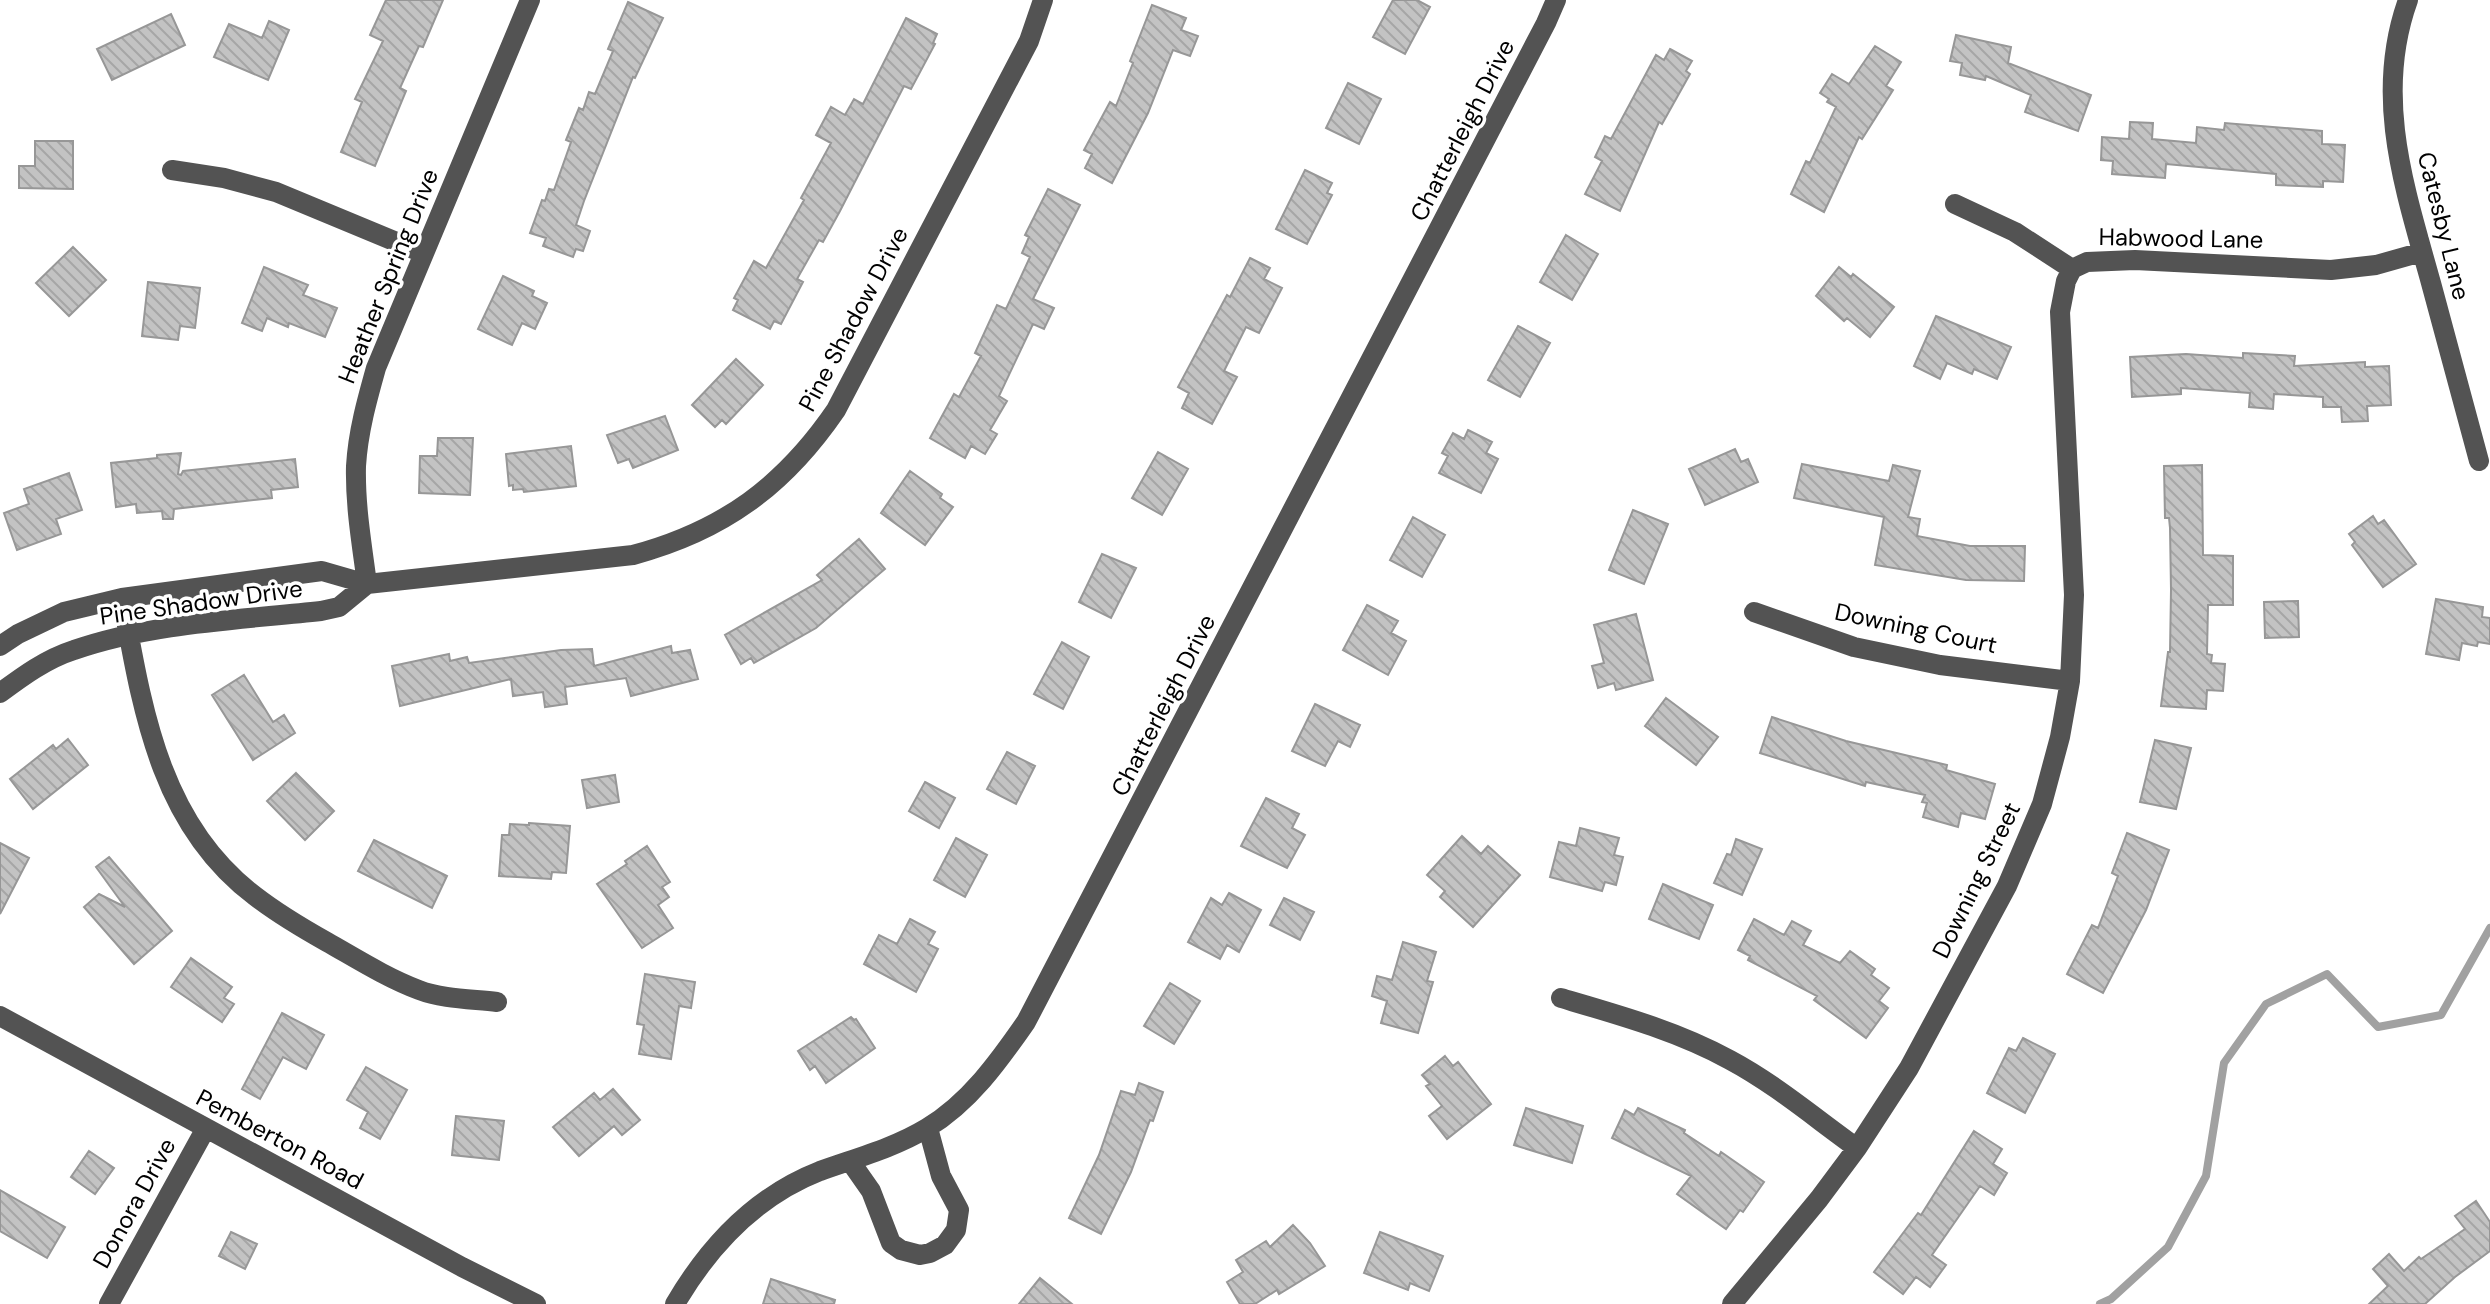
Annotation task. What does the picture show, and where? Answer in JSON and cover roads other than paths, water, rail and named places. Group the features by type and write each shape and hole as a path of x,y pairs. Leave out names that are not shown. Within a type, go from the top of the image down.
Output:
{"street":[{"name":"Heather Spring Drive","path":"367,584 358,513 356,465 363,414 376,368 530,0"},
{"name":"Pine Shadow Drive","path":"0,646 64,612 122,598 322,571 367,584 633,555 662,547 712,526 765,492 813,443 836,410 1029,41 1043,0"},
{"name":"Chatterleigh Drive","path":"675,1304 729,1230 761,1203 817,1172 928,1128 994,1069 1032,1011 1556,0"},
{"name":"Catesby Lane","path":"2408,0 2395,54 2392,94 2398,160 2479,461"},
{"path":"172,170 224,178 276,192 423,253"},
{"name":"Habwood Lane","path":"1955,204 2015,232 2072,269 2087,262 2135,260 2331,270 2376,265 2422,252"},
{"name":"Downing Street","path":"1732,1304 1819,1199 1857,1148 1909,1068 2007,886 2042,804 2060,737 2070,681 2074,595 2060,312 2066,281 2072,269"},
{"name":"Pine Shadow Drive","path":"0,693 35,668 72,650 129,635 339,607 367,584"},
{"path":"122,598 142,701 159,764 186,818 220,863 253,895 371,967 433,994 497,1002"},
{"name":"Downing Court","path":"1754,612 1854,647 1940,665 2070,681"},
{"path":"1561,998 1641,1021 1729,1059 1762,1079 1857,1148"},
{"name":"Pemberton Road","path":"0,1016 462,1267 536,1304"},
{"name":"Donora Drive","path":"109,1304 206,1128"},
{"path":"850,1161 871,1191 891,1243 901,1250 920,1255 930,1253 945,1245 956,1230 959,1210 941,1176 928,1128"}],"waterway":[{"path":"2100,1304 2111,1299 2168,1247 2206,1176 2224,1063 2266,1004 2327,974 2378,1027 2441,1015 2490,928"}]}
